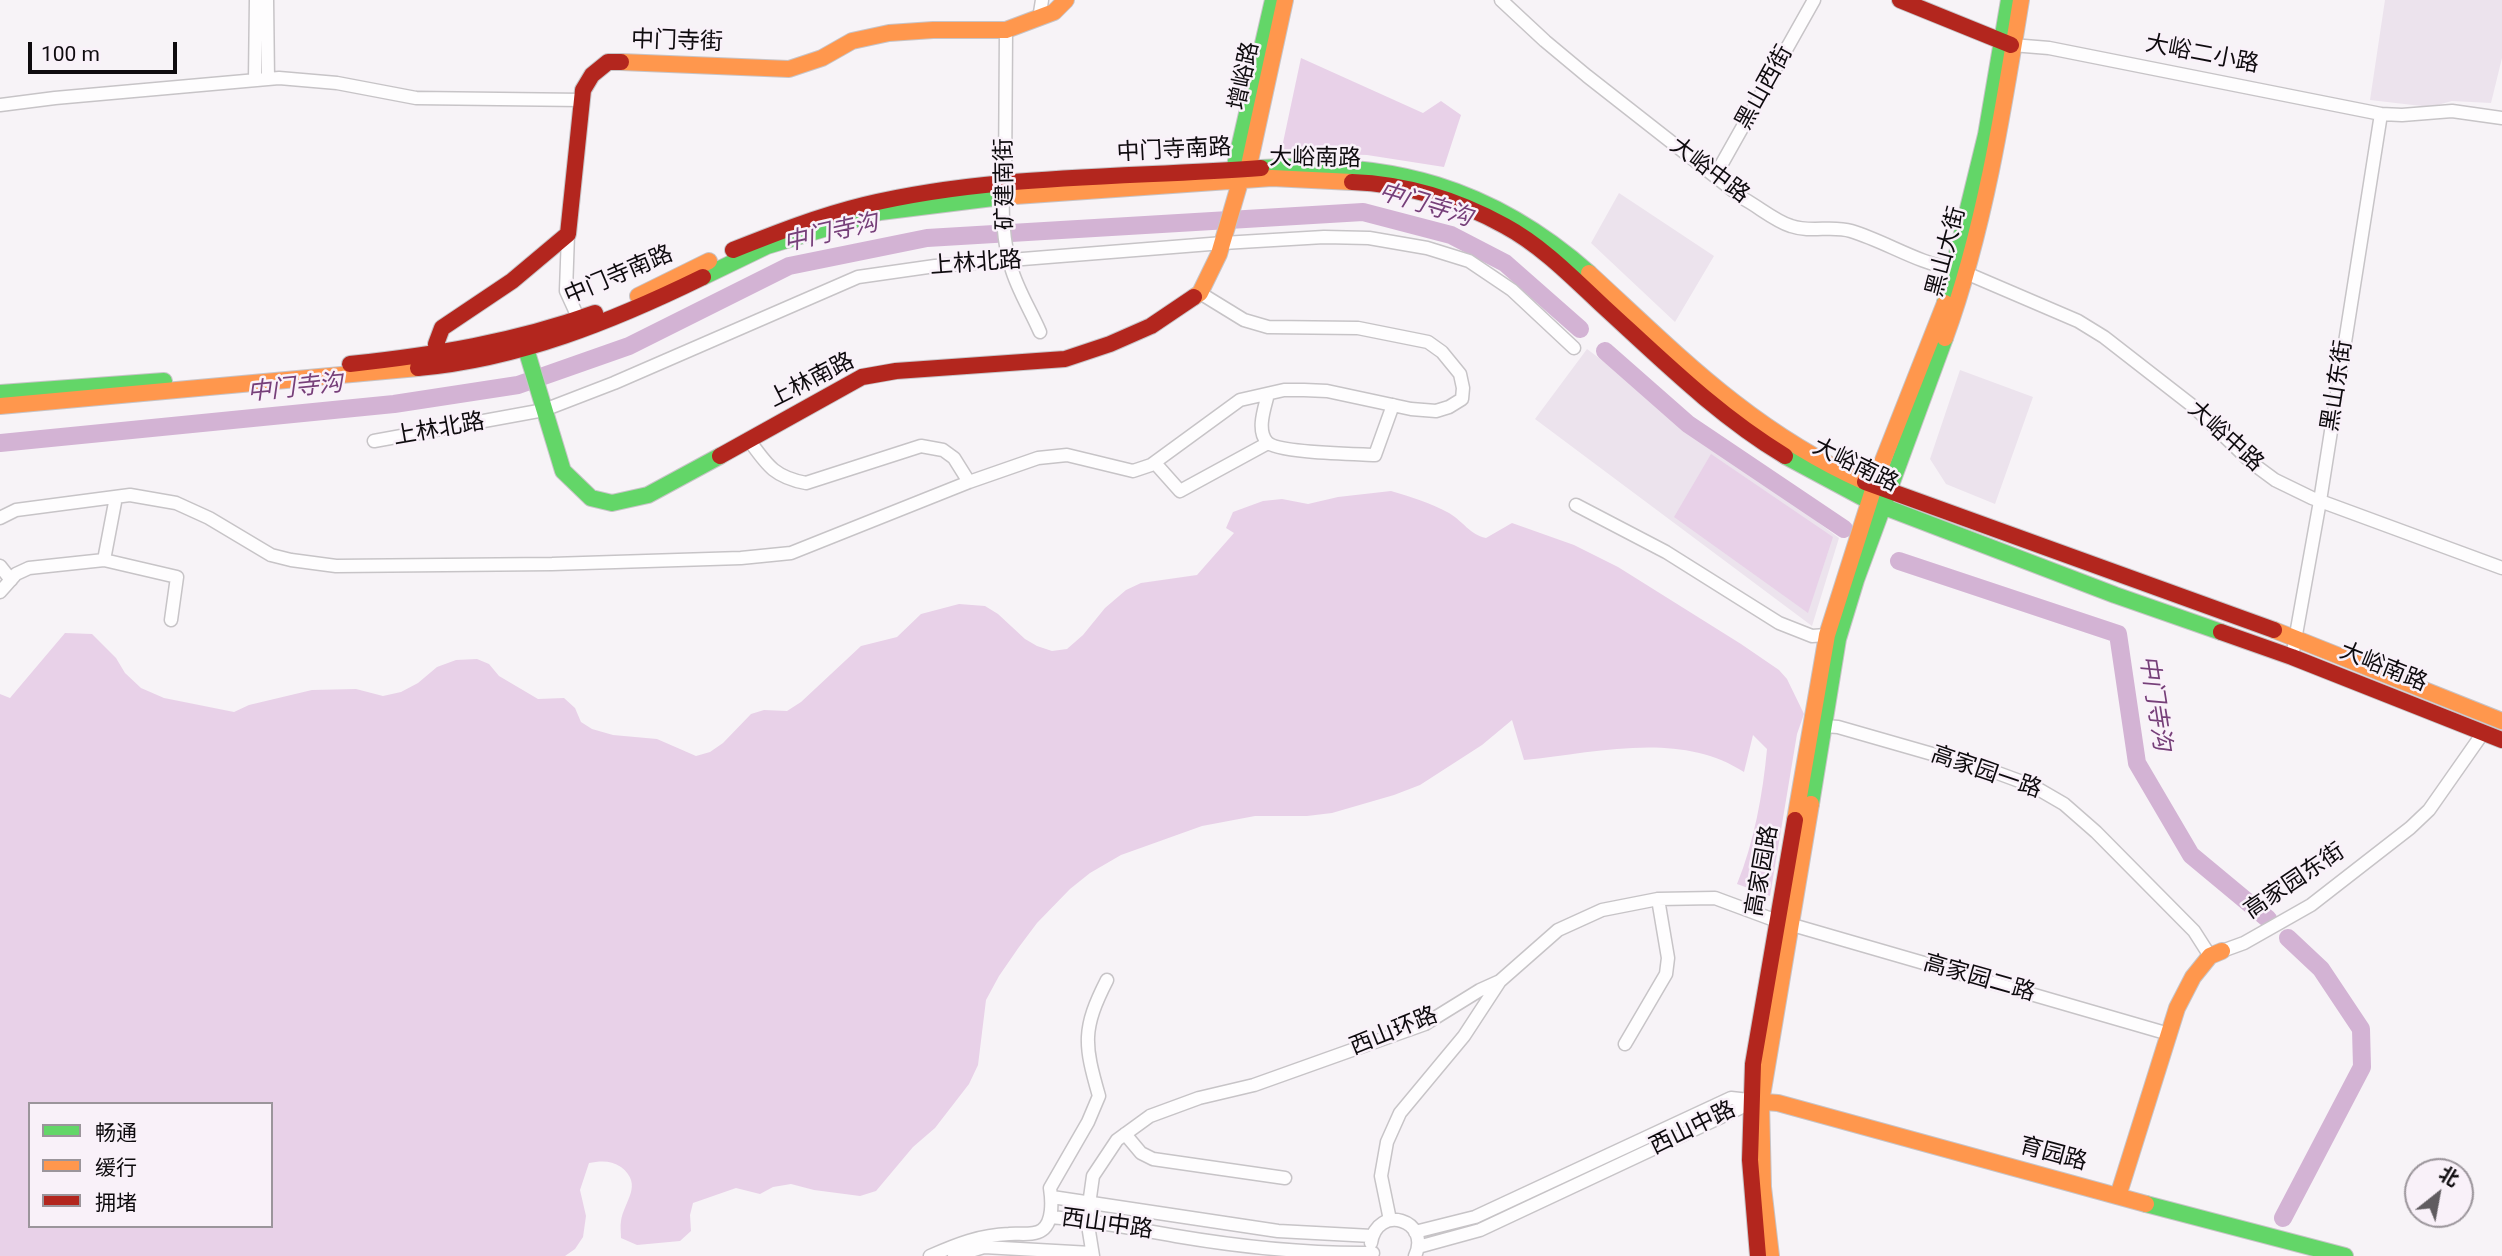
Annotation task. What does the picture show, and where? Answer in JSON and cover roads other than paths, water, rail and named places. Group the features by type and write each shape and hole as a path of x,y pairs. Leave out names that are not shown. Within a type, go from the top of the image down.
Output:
{"main road":[{"name":"中门寺街","path":"568,234 583,90 592,75 608,62 789,69 822,58 852,41 888,33 1006,30 1054,12 1066,0"},
{"name":"增峪路","path":"1241,174 1273,0"},
{"name":"增峪路","path":"1241,174 1285,0"},
{"name":"大峪二小路","path":"1900,0 2007,43"},
{"name":"黑山大街","path":"2007,43 2009,0"},
{"name":"黑山大街","path":"1876,504 1937,362 1960,271 2007,43 2021,0"},
{"name":"大峪南路","path":"1241,174 1281,167 1331,167 1392,173 1466,194 1525,223 1564,251 1683,362 1771,432 1812,457 1882,488 2296,638 2502,721"},
{"name":"中门寺南路","path":"0,406 526,349 581,325 672,292 767,246 880,212 1003,191 1241,174"},
{"name":"上林南路","path":"526,349 563,471 591,498 612,503 648,495 862,377 896,371 1065,359 1110,344 1151,326 1199,293 1225,237 1241,174"},
{"name":"大峪南路","path":"1241,174 1377,183 1436,196 1505,226 1549,256 1702,397 1750,435 1800,466 1876,504 2115,595 2292,657 2502,740"},
{"path":"437,360 436,344 442,328 512,281 568,234"},
{"name":"中门寺南路","path":"0,393 437,360"},
{"name":"高家园路","path":"1783,923 1827,635 1876,504"},
{"name":"高家园路","path":"1758,1256 1750,1159 1762,1003 1783,923 1824,726 1838,639 1876,504"},
{"path":"2118,1196 2177,1008 2193,977 2216,953"},
{"name":"高家园路","path":"1755,1101 1771,1256"},
{"name":"育园路","path":"1755,1101 1778,1103 2345,1256"}],"street":[{"path":"256,0 262,80"},
{"path":"262,80 267,0"},
{"path":"1039,19 1042,0"},
{"name":"大峪中路","path":"1501,0 1587,76 1744,199 1791,226 1851,231 1924,263 1960,271 2078,321 2104,337 2194,407 2252,463 2275,480 2320,501 2502,568"},
{"name":"黑山西街","path":"1715,176 1814,0"},
{"name":"矿建南街","path":"1006,30 1004,218 1010,262 1040,332"},
{"name":"大峪二小路","path":"2007,43 2049,48 2381,114 2452,111 2502,118"},
{"path":"0,105 279,78 337,83 416,98 583,100"},
{"name":"黑山东街","path":"2292,657 2320,501 2381,114"},
{"path":"568,234 566,291 581,325"},
{"name":"上林北路","path":"374,442 544,410 614,383 858,277 935,266 1010,262 1225,237 1369,238 1427,248 1469,261 1512,290 1574,348"},
{"path":"0,518 16,510 130,495 176,503 208,518 271,555 336,566 552,564 741,558 791,553 969,482 1038,458 1068,455 1133,471 1155,463 1240,400 1284,390 1327,391 1436,411 1462,399 1460,374 1442,352 1428,342 1359,328 1268,327 1244,320 1199,293"},
{"path":"1268,394 1261,421 1265,439 1268,443 1287,449 1375,455 1393,405"},
{"path":"749,440 769,469 789,480 806,483 921,446 943,450 954,458 969,482"},
{"path":"1155,463 1180,491 1268,443"},
{"path":"104,560 116,497"},
{"path":"1576,505 1666,552 1779,623 1812,636 1827,635"},
{"path":"0,592 16,574 29,568 104,560 177,577 171,620"},
{"path":"0,566 11,580"},
{"name":"高家园一路","path":"1824,726 1838,727 1995,772 2033,786 2064,804 2096,832 2216,953"},
{"name":"高家园东街","path":"2216,953 2244,943 2311,905 2410,828 2429,810 2483,733"},
{"name":"西山环路","path":"1092,1255 1087,1219 1093,1176 1117,1140 1150,1116 1199,1098 1255,1084 1425,1024 1480,990 1500,981 1559,930 1602,909 1658,900 1715,898 1783,923"},
{"path":"1625,1044 1666,974 1668,958 1658,900"},
{"name":"高家园二路","path":"1783,923 2169,1034"},
{"path":"930,1256 971,1238 1035,1233 1043,1229 1050,1217 1050,1188 1099,1096 1089,1062 1087,1028 1093,1007 1107,980"},
{"path":"1390,1220 1381,1176 1387,1142 1400,1113 1464,1036 1500,981"},
{"name":"西山中路","path":"1415,1232 1475,1217 1731,1098 1755,1101"},
{"name":"西山中路","path":"1416,1252 1480,1230 1755,1101"},
{"path":"1125,1135 1141,1153 1153,1159 1285,1178"},
{"name":"西山中路","path":"1052,1197 1111,1208 1278,1231 1373,1236"},
{"name":"西山中路","path":"1050,1217 1087,1219 1178,1236 1281,1250 1374,1255"},
{"path":"1374,1255 1373,1236 1378,1227 1390,1220 1403,1221 1415,1232 1416,1252"},
{"path":"954,1256 984,1247 1092,1255"}],"waterway":[{"name":"中门寺沟","path":"0,443 394,404 518,385 629,346 789,266 927,238 1363,212 1451,235 1505,263 1580,329"},
{"name":"中门寺沟","path":"1605,351 1688,424 1844,529"},
{"name":"中门寺沟","path":"1899,561 2118,634 2137,763 2191,855 2268,919"},
{"name":"中门寺沟","path":"2283,1218 2362,1067 2361,1029 2321,969 2288,938"}]}
